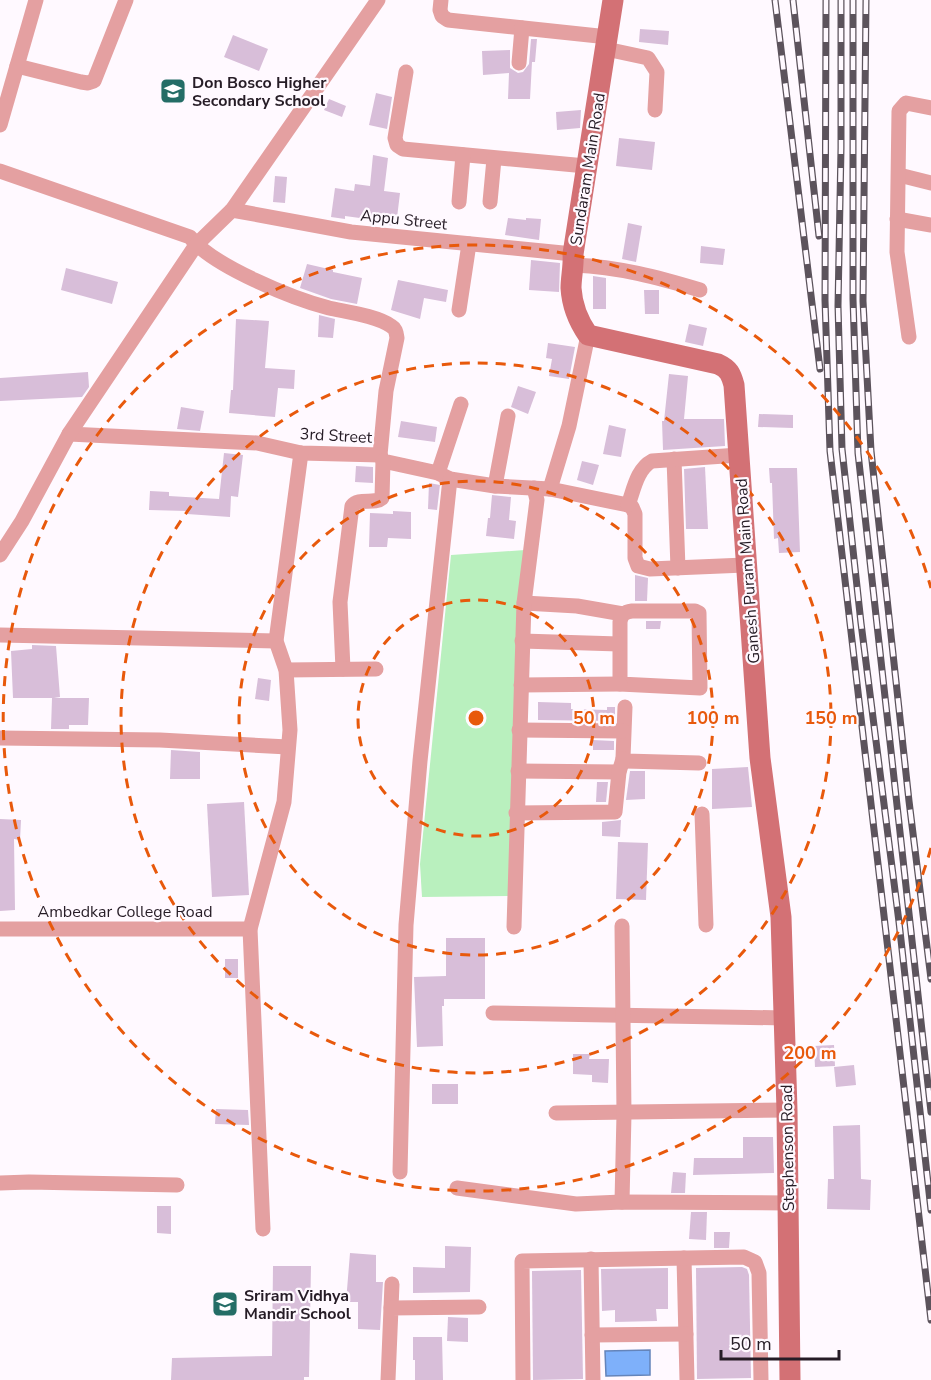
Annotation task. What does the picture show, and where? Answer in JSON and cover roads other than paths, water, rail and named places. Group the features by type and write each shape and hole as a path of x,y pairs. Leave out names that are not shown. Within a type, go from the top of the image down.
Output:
{"street":[{"path":"0,125 36,0"},
{"path":"17,66 81,82 94,81 126,0"},
{"path":"0,555 22,521 69,434 196,245 232,210 378,0"},
{"path":"441,0 442,16 448,20 522,28 607,43 648,58 657,72 655,110"},
{"name":"Sundaram Main Road","path":"588,335 580,324 571,287 586,166 613,0"},
{"path":"519,63 522,28"},
{"path":"406,72 395,138 397,145 403,149 586,166"},
{"path":"909,337 897,252 899,111 906,104 931,108"},
{"path":"459,202 463,155"},
{"path":"490,202 494,159"},
{"path":"0,171 190,237 196,245 241,274 311,303 380,321 393,327 397,338 386,391 381,458 382,498 376,501 354,503 352,506 340,602 343,669"},
{"path":"899,175 931,183"},
{"name":"Appu Street","path":"232,210 351,232 469,244 574,260 640,273 700,290"},
{"path":"897,219 931,225"},
{"path":"459,310 469,244"},
{"path":"550,489 569,426 588,335"},
{"name":"Ganesh Puram Main Road","path":"588,335 726,368 734,385 760,758 781,917"},
{"path":"400,1172 406,924 444,476 461,404"},
{"path":"495,486 508,416"},
{"name":"3rd Street","path":"69,434 257,443 301,453 381,458 444,476 495,486 550,489 628,505"},
{"path":"263,1229 250,930 284,802 290,730 286,670 276,641 301,453"},
{"path":"739,455 652,461 645,465 628,505 632,507 635,514 635,558 638,566 650,569 745,565"},
{"path":"674,459 678,568"},
{"path":"514,927 522,641 524,603 537,500 534,488"},
{"path":"521,685 620,684 700,688 699,613 693,611 632,611 623,614 577,606 524,603"},
{"path":"620,684 620,622 623,614"},
{"path":"0,635 276,641"},
{"path":"522,641 620,644"},
{"path":"286,670 376,669"},
{"path":"516,813 612,814 616,809 625,707"},
{"path":"519,730 623,731"},
{"path":"0,738 160,740 288,747"},
{"path":"518,771 621,766 627,762 699,763"},
{"path":"702,814 706,925"},
{"name":"Stephenson Road","path":"781,917 789,1203 790,1380"},
{"path":"622,926 624,1114 622,1203"},
{"name":"Ambedkar College Road","path":"0,929 250,930"},
{"path":"494,1013 785,1018"},
{"path":"556,1113 624,1114 787,1110"},
{"path":"0,1183 177,1185"},
{"path":"457,1188 576,1204 789,1203"},
{"path":"523,1380 522,1261 744,1257 755,1262 759,1273 760,1380"},
{"path":"684,1258 687,1380"},
{"path":"591,1259 593,1380"},
{"path":"388,1380 392,1284"},
{"path":"391,1308 479,1307"},
{"path":"592,1335 686,1334"}],"water":[{"path":"650,1350 650,1375 606,1376 605,1351"}],"railway":[{"path":"775,0 820,369"},
{"path":"793,0 819,236"},
{"path":"826,0 825,300 830,451 931,1320"},
{"path":"841,0 838,306 842,449 931,1210"},
{"path":"853,0 853,299 858,453 931,1112"},
{"path":"866,0 863,301 871,451 931,979"}],"place":[{"name":"Don Bosco Higher Secondary School","path":"173,91"},
{"name":"Sriram Vidhya Mandir School","path":"225,1304"}]}
